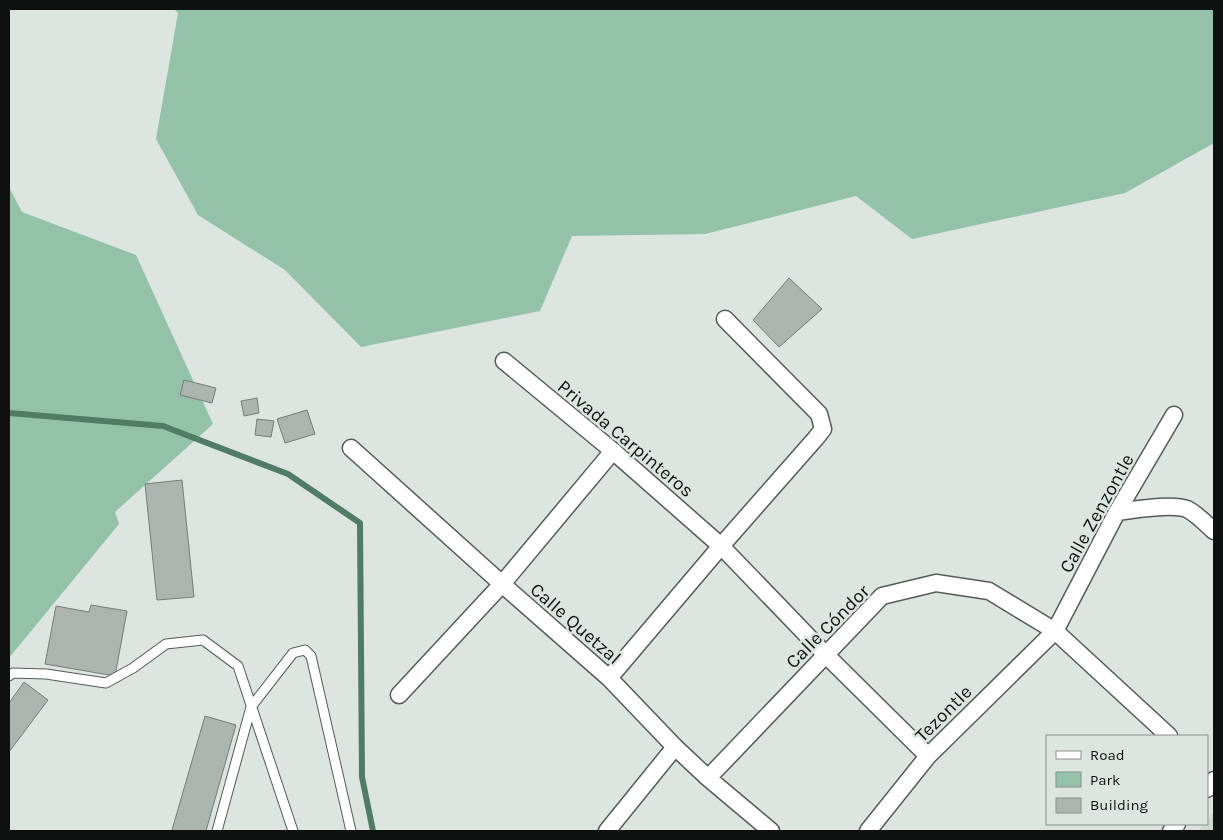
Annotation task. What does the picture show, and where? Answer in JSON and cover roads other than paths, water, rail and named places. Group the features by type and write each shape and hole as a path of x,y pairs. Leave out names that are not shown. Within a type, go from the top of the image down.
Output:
{"street":[{"path":"609,678 823,429 819,414 725,319"},
{"name":"Privada Carpinteros","path":"504,361 613,451 721,546 826,655 928,756"},
{"name":"Calle Zenzontle","path":"1055,631 1117,512 1174,415"},
{"name":"Calle Quetzal","path":"351,448 609,678 675,747 708,778 771,831"},
{"path":"399,695 502,584 613,451"},
{"path":"1117,512 1171,507 1186,509 1196,515 1214,532"},
{"name":"Calle Cóndor","path":"708,778 882,596 936,583 989,590 1055,631 1168,735"},
{"name":"Tezontle","path":"868,831 928,756 1055,631"},
{"path":"607,831 675,747"}],"lane":[{"path":"9,676 14,673 46,674 106,683 133,668 166,644 203,640 238,666 293,831"},
{"path":"217,831 251,707 293,653 305,650 311,656 351,831"}],"waterway":[{"path":"9,413 163,426 288,474 360,523 362,777 373,831"}]}
